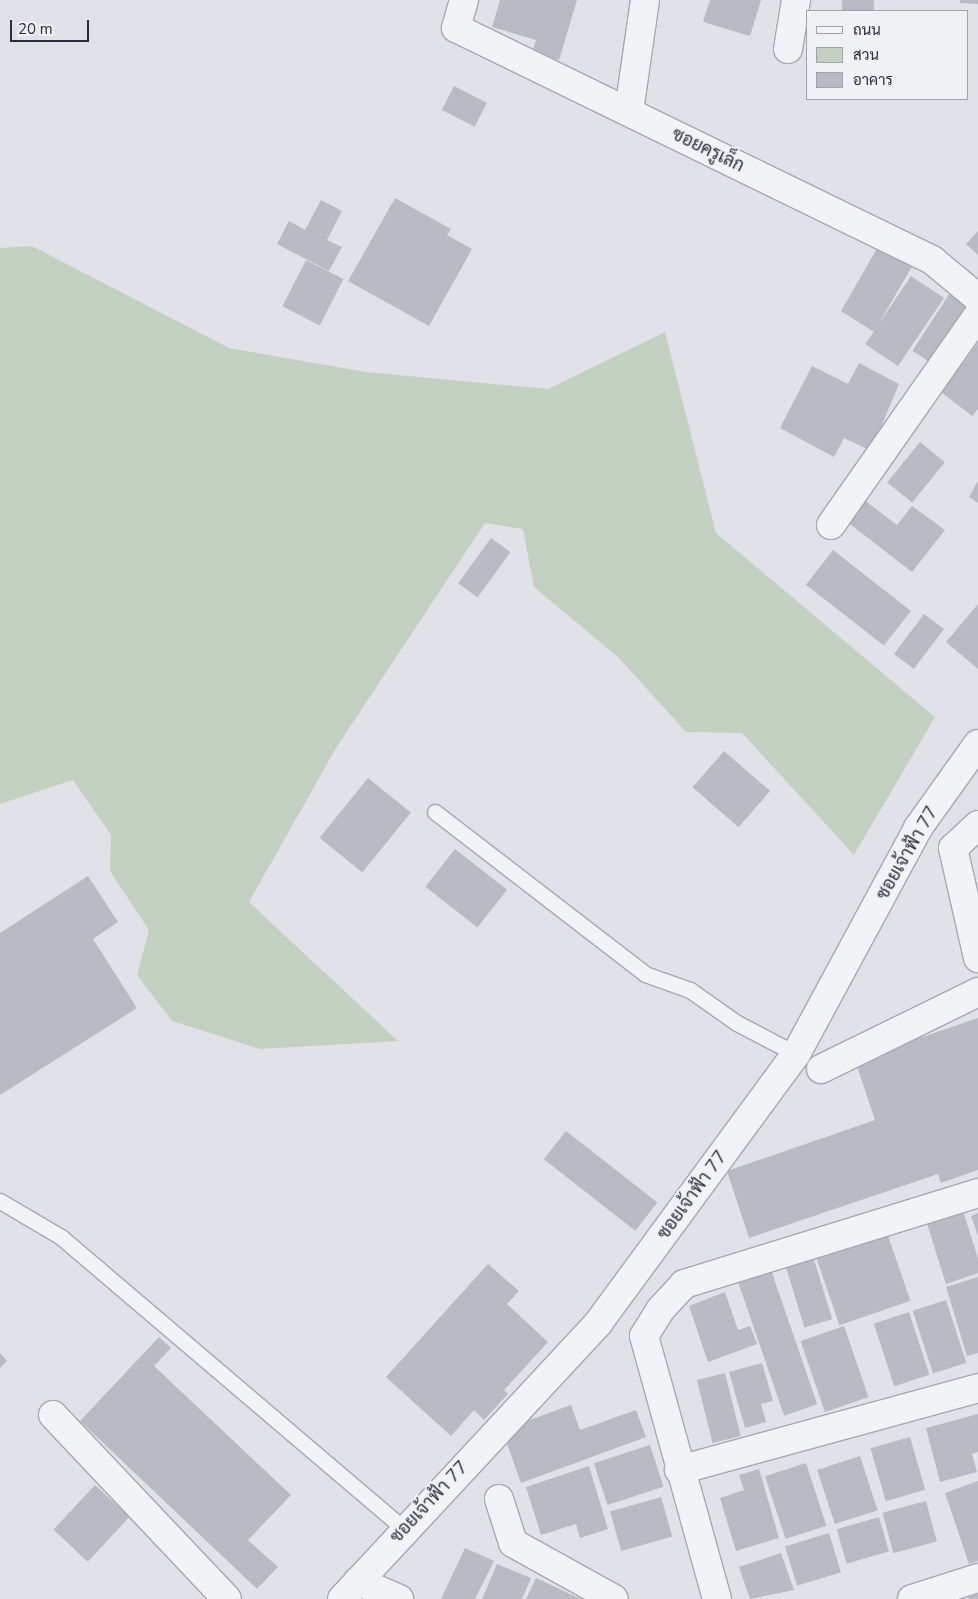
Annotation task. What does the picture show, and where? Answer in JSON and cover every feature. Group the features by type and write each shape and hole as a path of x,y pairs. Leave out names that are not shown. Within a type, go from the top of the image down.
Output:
{"street":[{"name":"ซอยครูเล็ก","path":"464,0 456,28 932,260 978,298"},
{"path":"629,111 645,0"},
{"path":"788,49 796,0"},
{"path":"831,525 978,315"},
{"name":"ซอยเจ้าฟ้า 77","path":"350,1590 404,1529 599,1322 796,1054 918,828 978,744"},
{"path":"978,825 953,848 978,958"},
{"path":"822,1069 978,992"},
{"path":"717,1599 679,1470 644,1336 684,1284 978,1193"},
{"path":"679,1470 978,1388"},
{"path":"53,1415 227,1599"},
{"path":"500,1499 513,1543 614,1599"},
{"path":"912,1599 943,1594 978,1578"},
{"path":"350,1590 399,1599"}],"lane":[{"path":"435,812 645,974 690,990 737,1023 796,1054"},
{"path":"0,1201 61,1237 404,1529"}],"green space":[{"path":"32,246 229,348 366,372 548,389 665,332 716,533 935,717 854,855 742,733 686,732 619,658 534,587 523,529 485,523 336,748 249,902 398,1041 260,1049 172,1021 137,975 149,930 110,871 111,835 73,780 0,804 0,248"}],"building":[{"path":"500,0 577,0 559,60 532,52 536,40 492,27"},
{"path":"710,0 761,0 750,36 703,22"},
{"path":"842,0 874,0 874,10 842,10"},
{"path":"960,0 978,0 978,4 960,3"},
{"path":"454,86 487,103 475,127 442,110"},
{"path":"395,198 451,229 447,235 472,249 429,326 348,281"},
{"path":"321,200 342,211 327,240 342,247 329,271 277,244 289,221 305,230"},
{"path":"978,231 978,255 966,244"},
{"path":"879,245 913,265 878,325 911,276 944,298 898,366 865,344 874,332 841,311"},
{"path":"306,260 343,279 320,325 282,306"},
{"path":"950,293 975,309 938,367 912,351"},
{"path":"978,343 978,409 972,416 941,392"},
{"path":"859,363 899,384 871,451 844,438 834,457 780,428 812,366 848,384"},
{"path":"920,442 945,462 912,503 887,482"},
{"path":"978,481 978,503 969,497"},
{"path":"863,499 897,525 912,506 945,530 912,572 846,521"},
{"path":"491,538 510,552 478,597 458,583"},
{"path":"833,550 911,611 884,646 806,585"},
{"path":"978,604 978,669 946,642"},
{"path":"924,614 944,629 914,669 894,654"},
{"path":"724,751 770,791 739,827 693,787"},
{"path":"368,778 411,813 362,872 320,838"},
{"path":"455,849 507,890 477,927 425,887"},
{"path":"88,876 118,922 93,939 137,1008 0,1095 0,933"},
{"path":"978,1018 978,1170 941,1183 938,1174 749,1238 727,1171 875,1120 855,1060"},
{"path":"566,1131 657,1202 635,1231 544,1159"},
{"path":"960,1202 978,1258 978,1273 946,1284 924,1214"},
{"path":"978,1213 978,1236 971,1216"},
{"path":"885,1227 910,1301 839,1325 814,1251"},
{"path":"812,1253 832,1319 804,1327 784,1261"},
{"path":"488,1264 519,1291 507,1304 548,1342 504,1390 508,1394 484,1420 474,1410 451,1436 386,1377"},
{"path":"771,1270 817,1404 784,1416 738,1281"},
{"path":"978,1277 978,1353 967,1356 946,1287"},
{"path":"725,1292 738,1330 750,1326 757,1344 708,1362 689,1306"},
{"path":"946,1300 966,1363 933,1374 913,1311"},
{"path":"909,1312 929,1375 894,1386 874,1323"},
{"path":"844,1326 868,1397 825,1412 801,1341"},
{"path":"159,1337 171,1348 154,1366 291,1495 248,1540 278,1567 257,1589 80,1421"},
{"path":"0,1353 7,1361 0,1368"},
{"path":"762,1363 773,1401 761,1404 766,1422 745,1428 729,1372"},
{"path":"725,1373 741,1436 713,1443 697,1380"},
{"path":"571,1405 580,1430 636,1410 646,1437 521,1483 502,1430"},
{"path":"978,1414 978,1452 972,1454 977,1472 940,1482 926,1428"},
{"path":"910,1437 925,1490 886,1501 871,1448"},
{"path":"650,1445 664,1487 607,1505 594,1463"},
{"path":"860,1456 878,1510 835,1524 817,1470"},
{"path":"806,1463 826,1526 785,1539 765,1476"},
{"path":"589,1466 608,1529 580,1538 576,1524 541,1535 526,1487"},
{"path":"759,1469 779,1538 736,1551 720,1498 744,1490 739,1475"},
{"path":"978,1481 978,1561 969,1564 945,1493"},
{"path":"95,1485 129,1517 88,1562 53,1530"},
{"path":"661,1497 672,1536 621,1551 610,1512"},
{"path":"926,1501 937,1542 893,1553 883,1513"},
{"path":"879,1517 889,1552 847,1564 837,1529"},
{"path":"829,1533 841,1572 797,1586 785,1546"},
{"path":"465,1548 494,1561 475,1599 441,1599"},
{"path":"781,1553 794,1590 750,1599 739,1567"},
{"path":"497,1564 531,1578 522,1599 482,1599"},
{"path":"536,1578 581,1599 526,1599"},
{"path":"978,1588 978,1599 969,1599 966,1592"}]}
